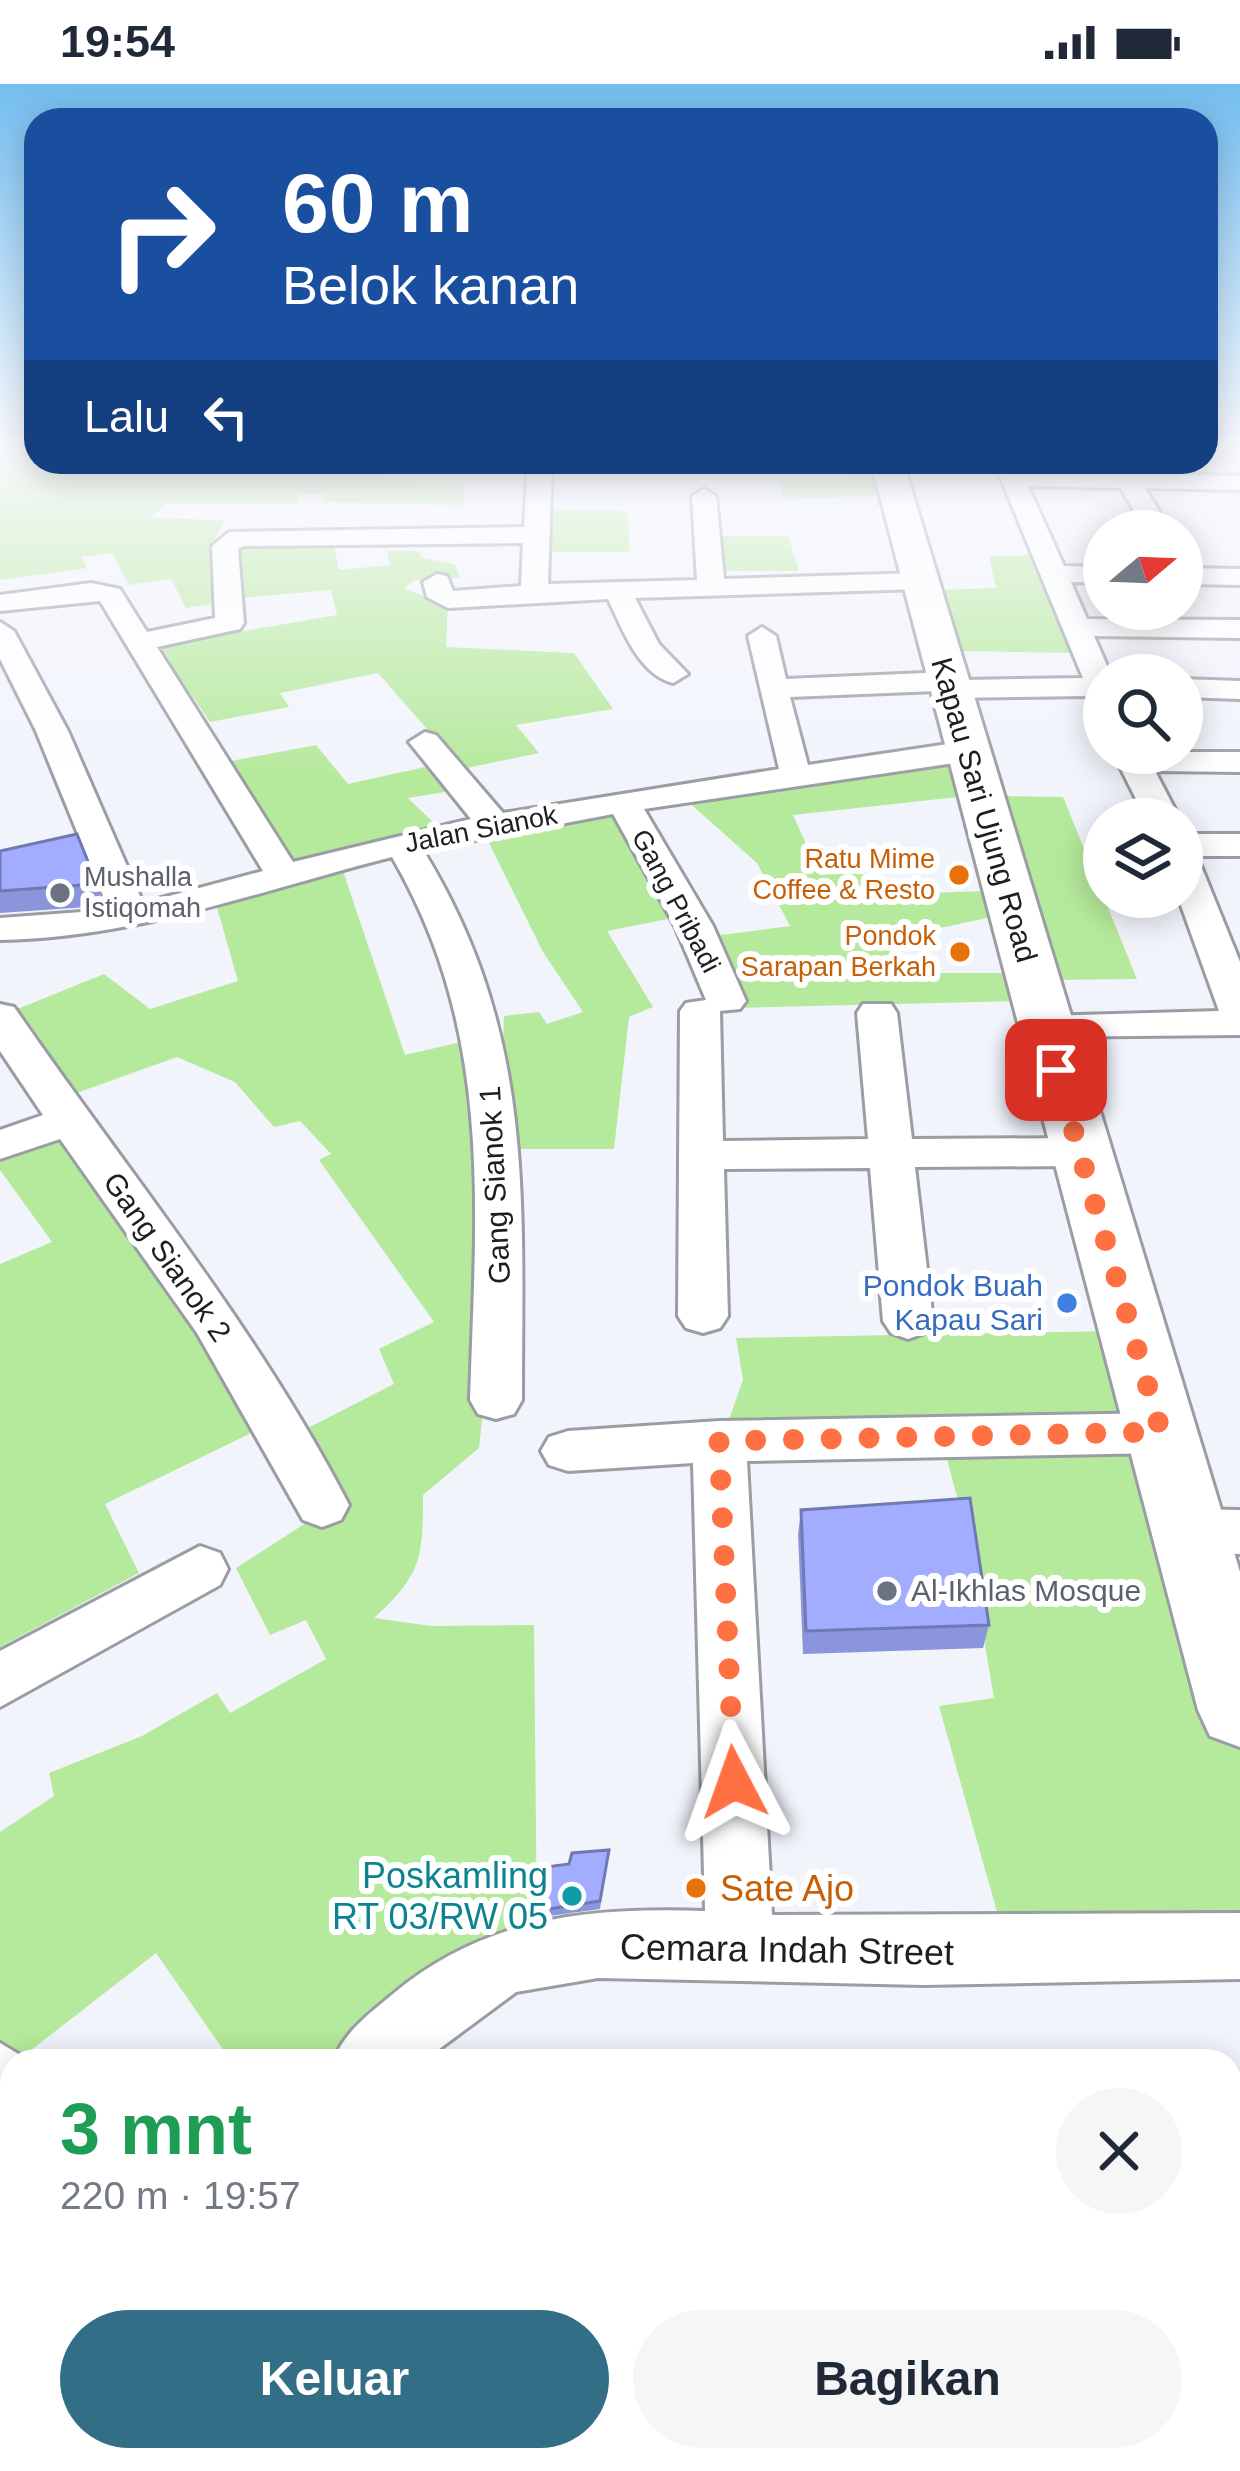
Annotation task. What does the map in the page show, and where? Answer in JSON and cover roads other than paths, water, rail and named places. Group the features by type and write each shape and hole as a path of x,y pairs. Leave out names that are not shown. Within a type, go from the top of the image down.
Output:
{"street":[{"path":"136,643 230,623 226,558"},
{"path":"534,593 536,558"},
{"path":"709,558 711,584"},
{"name":"Kapau Sari Ujung Road","path":"914,558 1161,1432 1213,1531 1240,1710"},
{"path":"1047,558 1088,654"},
{"path":"1053,574 1083,575"},
{"path":"1203,576 1240,577"},
{"path":"437,583 446,599 711,584 920,581"},
{"path":"616,588 647,648 673,674"},
{"path":"0,603 91,591 110,595 282,873"},
{"path":"493,596 500,632"},
{"path":"1076,627 1240,629"},
{"path":"0,631 52,731 130,916"},
{"path":"762,637 792,764"},
{"path":"773,689 949,685 1083,688"},
{"path":"1203,689 1240,690"},
{"path":"425,742 494,824"},
{"name":"Jalan Sianok","path":"0,929 49,929 130,916 282,873 494,824 968,751"},
{"path":"1203,760 1240,762"},
{"name":"Gang Pribadi","path":"624,803 694,926 713,1006 699,1154"},
{"name":"Gang Sianok 1","path":"402,844 436,901 486,1050 500,1154 496,1400"},
{"path":"1203,845 1240,845"},
{"path":"1203,915 1240,1013"},
{"path":"877,1013 908,1321"},
{"name":"Gang Sianok 2","path":"0,1016 215,1322 322,1505"},
{"path":"1045,1028 1240,1023"},
{"path":"0,1145 70,1120"},
{"path":"703,1316 699,1154 1079,1152"},
{"path":"568,1451 719,1441 1161,1432"},
{"path":"719,1441 740,1948"},
{"path":"0,1681 200,1569"},
{"name":"Cemara Indah Street","path":"384,2049 471,1978 528,1954 639,1944 971,1953 1240,1946"}],"place":[{"name":"Ratu Mime Coffee & Resto","path":"959,875"},
{"name":"Mushalla Istiqomah","path":"60,893"},
{"name":"Pondok Sarapan Berkah","path":"960,952"},
{"name":"Pondok Buah Kapau Sari","path":"1067,1303"},
{"name":"Al-Ikhlas Mosque","path":"887,1591"},
{"name":"Sate Ajo","path":"696,1888"},
{"name":"Poskamling RT 03/RW 05","path":"572,1896"}]}
